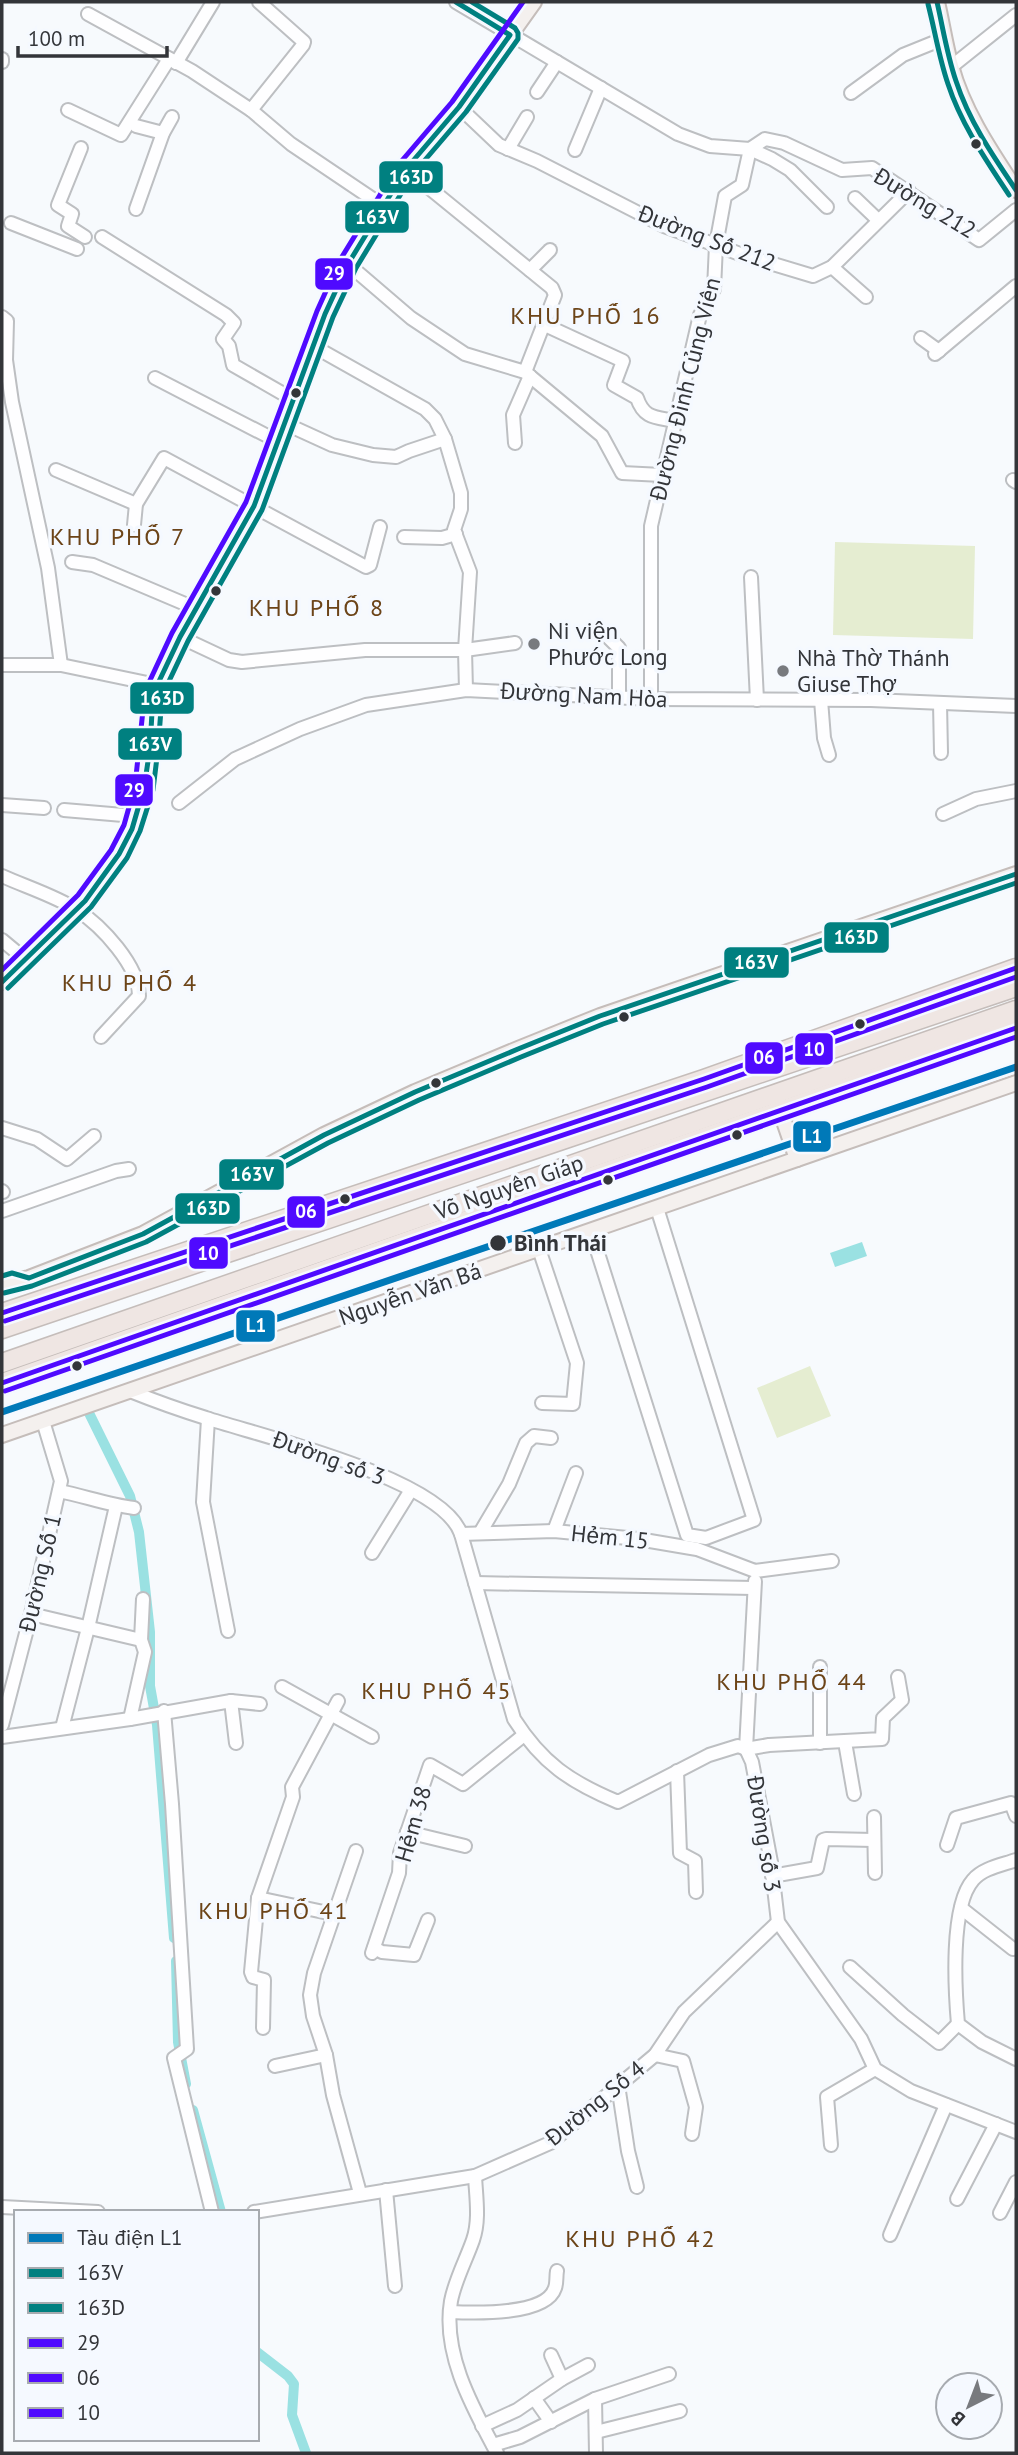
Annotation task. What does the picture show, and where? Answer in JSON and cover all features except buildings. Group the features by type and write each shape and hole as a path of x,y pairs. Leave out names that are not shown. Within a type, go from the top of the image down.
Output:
{"highway":[{"name":"Võ Nguyên Giáp","path":"3,1317 692,1083 1016,968"},
{"name":"Võ Nguyên Giáp","path":"3,1317 1016,987"},
{"name":"Võ Nguyên Giáp","path":"2,1383 777,1102 1016,1010"},
{"name":"Võ Nguyên Giáp","path":"2,1363 777,1102 1016,1028"}],"main road":[{"path":"2,982 77,909 100,883 122,851 140,803 148,763 153,694 180,637 254,506 313,346 348,264 407,169 458,107 534,2"},
{"path":"937,2 951,66 963,99 988,148 1016,190"},
{"path":"2,1285 29,1278 143,1234 335,1130 415,1092 518,1049 600,1016 1016,874"},
{"name":"Nguyễn Văn Bá","path":"2,1435 1016,1083"},
{"path":"777,1102 797,1159"},
{"path":"2,1276 12,1273 29,1278"}],"street":[{"path":"68,110 121,135 213,2"},
{"path":"251,110 303,45 303,41 259,2"},
{"path":"456,2 678,134 710,146 750,149 790,170 827,207"},
{"path":"88,13 173,61 251,110 292,144 383,206"},
{"path":"951,66 1016,15"},
{"path":"851,93 903,55 945,38"},
{"path":"537,92 557,62"},
{"path":"575,150 601,89"},
{"name":"Đường Số 212","path":"458,107 499,145 537,161 664,226 813,276 832,267"},
{"path":"136,209 163,133 172,117"},
{"path":"508,149 527,117"},
{"path":"136,126 163,133"},
{"name":"Đường 212","path":"750,149 765,139 784,143 842,170 872,168 979,240 1016,210"},
{"path":"81,148 58,205 72,214 68,226 85,237"},
{"name":"Đường Đinh Củng Viên","path":"651,699 650,534 701,315 714,289 716,245 725,196 742,185 750,149"},
{"path":"407,169 552,288 555,295 513,415 515,443"},
{"path":"866,297 832,267 908,191"},
{"path":"855,198 877,220"},
{"path":"11,223 77,249"},
{"path":"102,237 226,315 234,323 222,339 229,346 233,365 294,400"},
{"path":"530,270 550,250"},
{"path":"348,264 411,318 465,354 528,374 602,436 622,473 662,475"},
{"path":"921,338 937,352 1016,286"},
{"path":"2,317 7,321 6,360 12,402 48,568 61,665"},
{"path":"545,324 623,361 614,386 637,398 646,414 676,421"},
{"path":"313,346 425,409 435,419 445,439 461,493 461,509 454,530 470,572 465,650 466,690"},
{"path":"155,377 279,442"},
{"path":"286,424 332,445 373,455 397,457 445,439"},
{"path":"134,524 136,504 164,458 366,567 370,565 380,527"},
{"path":"55,470 136,504"},
{"path":"404,537 442,538 456,534"},
{"path":"72,562 93,565 197,609"},
{"path":"751,577 757,700"},
{"path":"605,634 619,648 619,698"},
{"path":"180,637 229,660 242,662 365,650 465,650 515,643"},
{"path":"2,665 61,665 157,685"},
{"name":"Đường Nam Hòa","path":"179,803 234,759 300,729 366,705 466,690 651,699 871,699 1016,705"},
{"path":"821,700 824,738 830,755"},
{"path":"940,703 941,753"},
{"path":"943,814 976,799 1016,791"},
{"path":"2,805 44,808"},
{"path":"64,810 135,816"},
{"path":"2,876 77,909 116,944 139,985 139,996 101,1037"},
{"path":"2,940 26,960"},
{"path":"2,1128 37,1139 67,1159 93,1136"},
{"path":"2,1211 129,1169"},
{"path":"591,1231 687,1535 705,1538 754,1520 657,1208"},
{"path":"540,1249 577,1363 573,1404 542,1403"},
{"name":"Đường số 3","path":"130,1391 208,1419 292,1443 379,1475 444,1510 458,1526 461,1534 514,1719 530,1744 581,1786 618,1802 709,1755 738,1746 746,1749 752,1762 778,1922 861,2039 875,2068"},
{"path":"208,1419 203,1502 228,1631"},
{"name":"Đường Số 1","path":"2,1726 32,1614 61,1481 43,1421"},
{"path":"480,1533 509,1484 526,1443 534,1436 551,1438"},
{"path":"554,1531 576,1474"},
{"path":"372,1553 411,1490"},
{"path":"59,1491 134,1508"},
{"path":"62,1728 116,1506"},
{"name":"Hẻm 15","path":"461,1534 554,1531 638,1539 697,1549 755,1571"},
{"path":"832,1561 755,1571 746,1749 769,1745 882,1740 883,1718 902,1700 898,1677"},
{"path":"475,1583 754,1588"},
{"path":"130,1719 145,1652 141,1640 143,1600"},
{"path":"32,1614 141,1640"},
{"path":"820,1667 820,1743"},
{"path":"282,1687 372,1737"},
{"path":"2,1737 231,1701 260,1704"},
{"path":"231,1701 236,1744"},
{"path":"263,2028 264,1980 253,1977 251,1972 258,1898 293,1797 292,1787 338,1701"},
{"path":"164,1712 187,2049 174,2058 212,2210"},
{"name":"Hẻm 38","path":"428,1920 415,1955 373,1950 399,1873 400,1853 430,1765 463,1784 524,1735"},
{"path":"845,1742 854,1794"},
{"path":"677,1771 680,1853 695,1861 696,1892"},
{"path":"947,1845 956,1818 1011,1802 1016,1816"},
{"path":"874,1816 874,1873"},
{"path":"407,1832 466,1846"},
{"path":"772,1876 817,1868 823,1840 874,1840"},
{"path":"259,2211 360,2193 333,2095 326,2055 313,2016 310,1995 314,1973 356,1851"},
{"path":"850,1967 939,2043 958,2024 956,1959 961,1908 971,1882 982,1872 1016,1860"},
{"path":"258,1898 333,1914"},
{"path":"961,1908 1013,1949"},
{"name":"Đường Số 4","path":"360,2193 475,2176 550,2143 655,2055 684,2012 778,1922"},
{"path":"958,2024 982,2042 1016,2059"},
{"path":"275,2066 326,2055"},
{"path":"655,2055 683,2061 696,2107 692,2134"},
{"path":"831,2145 827,2097 875,2068 911,2091 1016,2132"},
{"path":"618,2085 628,2151 637,2187"},
{"path":"890,2235 946,2105"},
{"path":"957,2199 996,2124"},
{"path":"475,2176 477,2213 474,2238 451,2300 449,2325 472,2408 495,2449 595,2399 669,2374"},
{"path":"1000,2213 1016,2182"},
{"path":"386,2190 395,2287"},
{"path":"2,2207 59,2210"},
{"path":"450,2312 488,2313 532,2307 552,2293 557,2271"},
{"path":"551,2355 562,2379"},
{"path":"482,2426 517,2410 588,2365"},
{"path":"534,2398 551,2422"},
{"path":"595,2399 596,2453"},
{"path":"596,2431 680,2411"}],"green space":[{"path":"835,542 975,546 973,639 833,635"},
{"path":"810,1366 831,1416 777,1438 757,1388"}],"water":[{"path":"862,1242 867,1256 835,1267 830,1253"}],"waterway":[{"path":"89,1413 130,1496 139,1532 150,1632 150,1686 157,1725 174,1938"},
{"path":"176,1961 178,2042 186,2084"},
{"path":"193,2110 220,2210"},
{"path":"259,2354 294,2384 292,2415 306,2453"}],"metro line":[{"name":"L1","path":"2,1412 1016,1067"}],"transit line":[{"name":"163V","path":"2,982 85,901 119,854 132,829 144,788 150,748 153,694 180,637 254,506 325,314 348,264 406,169 459,107 510,35 456,2"},
{"name":"163D","path":"8,988 91,907 127,858 140,831 153,790 162,696 188,641 262,510 333,317 356,268 413,174 466,112 518,39 515,28 472,2"},
{"name":"29","path":"2,970 78,895 111,850 124,825 135,786 145,691 172,633 246,502 317,311 340,260 399,164 452,102 523,2"},
{"name":"163V","path":"937,2 961,96 982,138 1016,190"},
{"name":"163D","path":"928,4 953,99 975,141 1009,195"},
{"name":"163V","path":"2,1276 12,1273 29,1278 143,1234 324,1135 415,1092 600,1016 1016,874"},
{"name":"163D","path":"4,1293 32,1286 146,1242 328,1143 419,1100 521,1057 603,1024 1016,883"},
{"name":"06","path":"2,1313 704,1079 1016,968"},
{"name":"10","path":"5,1321 707,1087 1016,977"},
{"name":"06","path":"2,1383 1016,1028"},
{"name":"10","path":"5,1391 1016,1037"}],"place":[{"name":"Ni viện Phước Long","path":"534,644"},
{"name":"Nhà Thờ Thánh Giuse Thợ","path":"783,671"},
{"name":"Bình Thái","path":"498,1243"}],"district":[{"name":"KHU PHỐ 16","path":"586,316"},
{"name":"KHU PHỐ 7","path":"118,537"},
{"name":"KHU PHỐ 8","path":"317,608"},
{"name":"KHU PHỐ 4","path":"130,983"},
{"name":"KHU PHỐ 44","path":"792,1682"},
{"name":"KHU PHỐ 45","path":"437,1691"},
{"name":"KHU PHỐ 41","path":"274,1911"},
{"name":"KHU PHỐ 42","path":"641,2239"}]}
